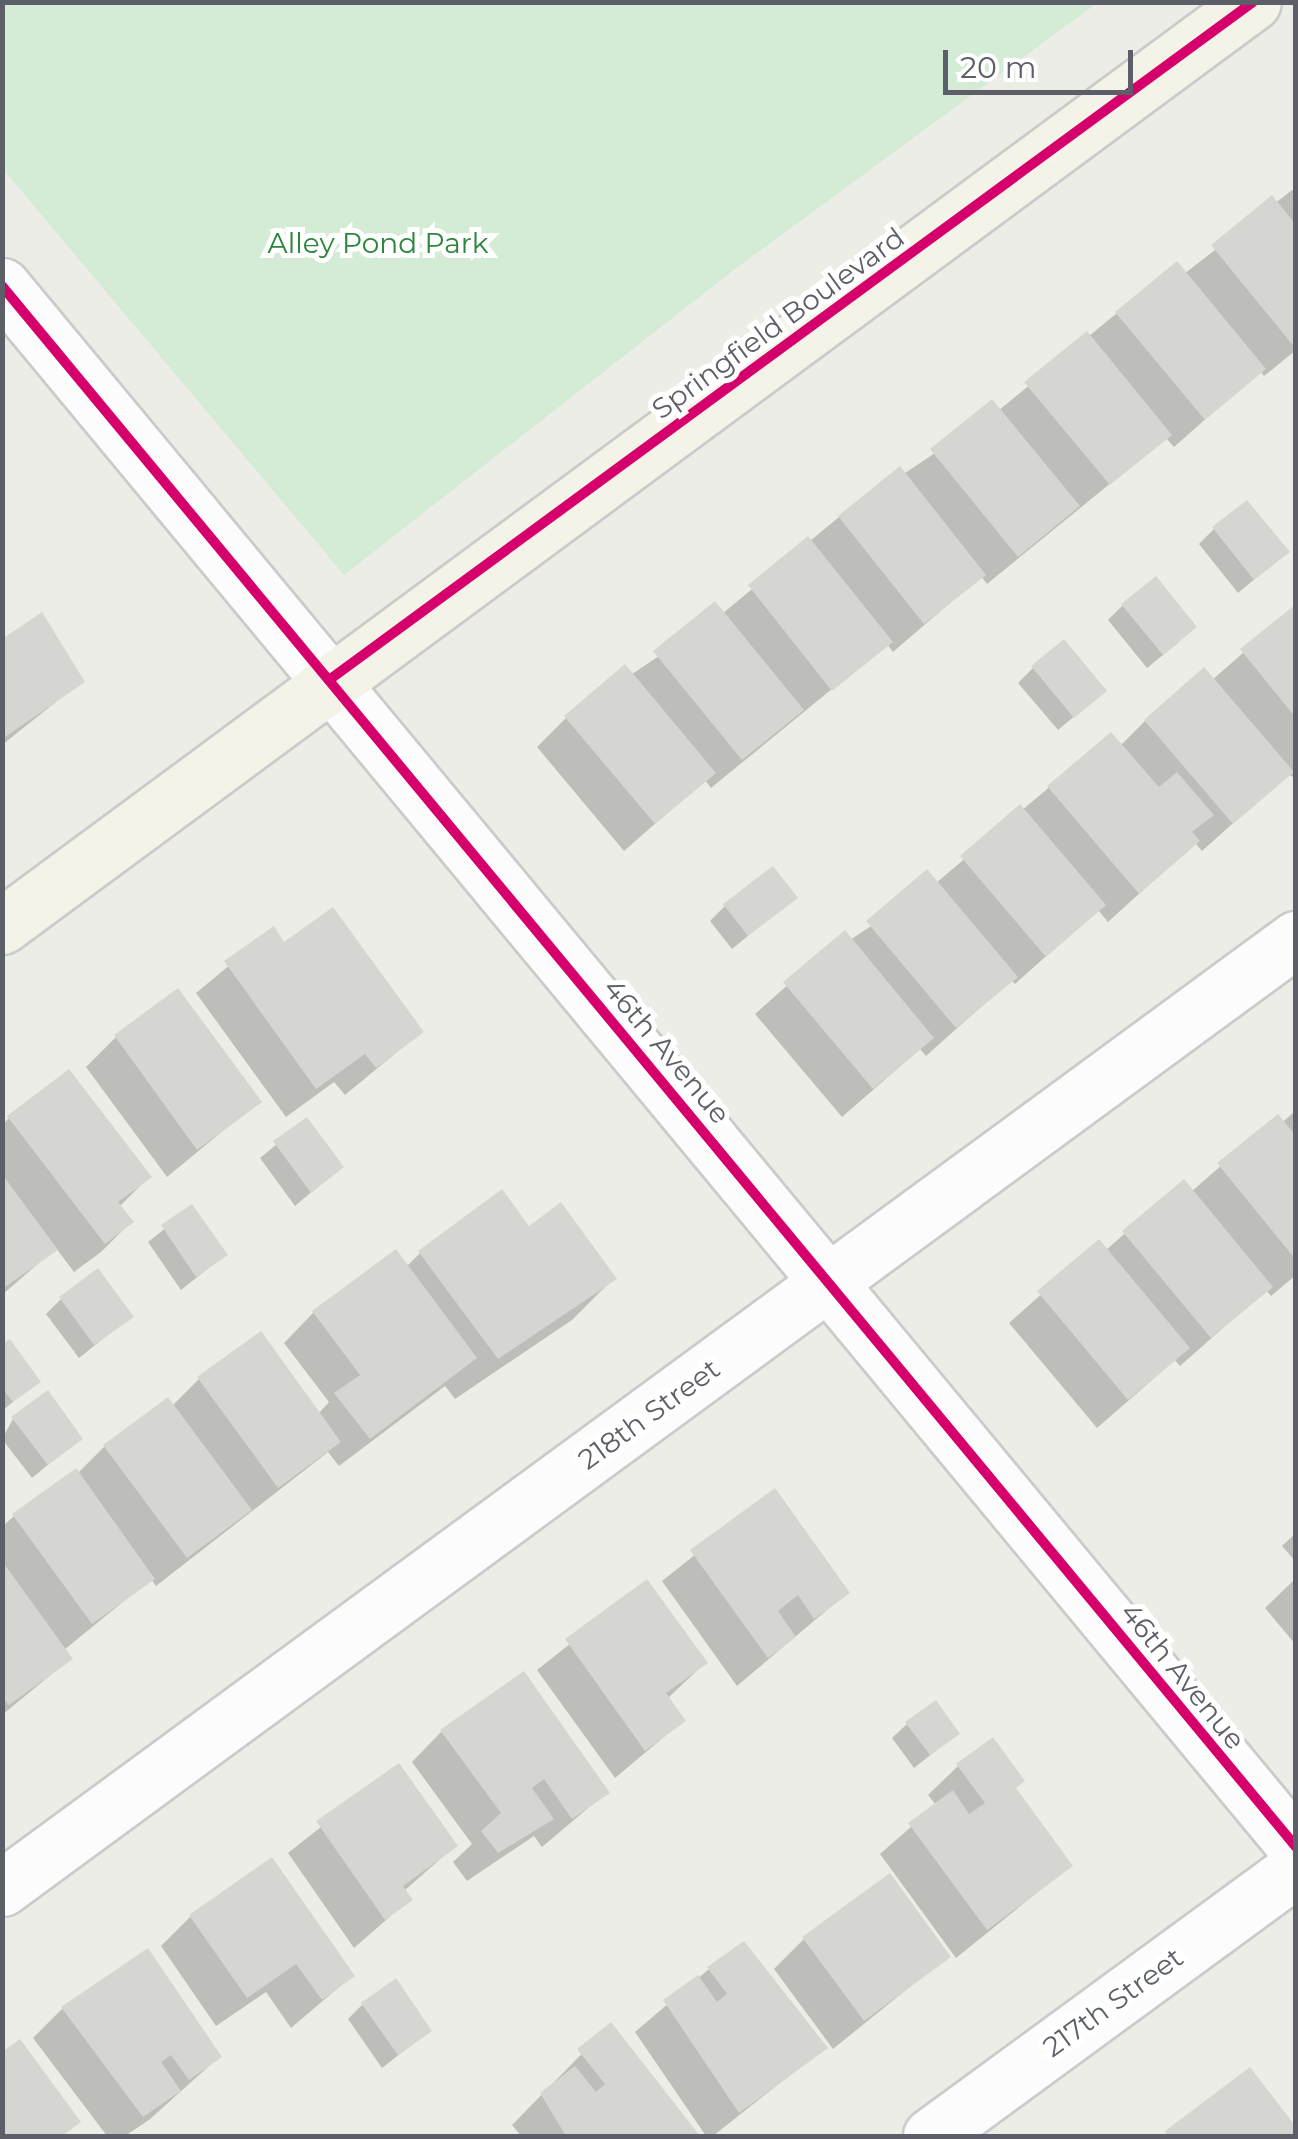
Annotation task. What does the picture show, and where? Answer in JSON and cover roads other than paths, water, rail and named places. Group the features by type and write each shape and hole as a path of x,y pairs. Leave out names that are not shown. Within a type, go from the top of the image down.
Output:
{"main road":[{"name":"Springfield Boulevard","path":"2,926 329,680 1253,2"}],"street":[{"name":"46th Avenue","path":"2,286 1296,1847"},
{"name":"218th Street","path":"2,1888 1296,939"},
{"name":"217th Street","path":"931,2136 1296,1869"}],"park label":[{"name":"Alley Pond Park","path":"378,243"}]}
